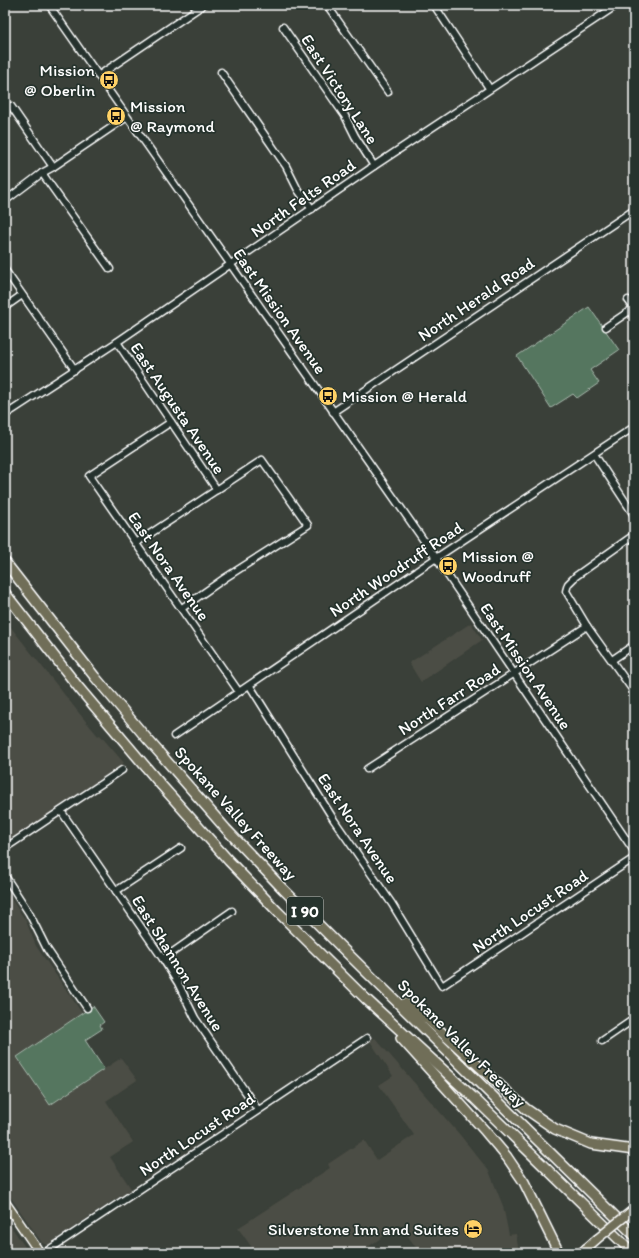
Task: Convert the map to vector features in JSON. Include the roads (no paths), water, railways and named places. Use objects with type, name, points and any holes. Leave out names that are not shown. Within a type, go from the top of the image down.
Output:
[{"type":"highway","name":"Spokane Valley Freeway","points":[[5,562],[94,676],[226,829],[283,889],[634,1235]]},
{"type":"highway","name":"Spokane Valley Freeway","points":[[5,593],[79,688],[162,786],[229,861],[366,1000],[475,1098],[633,1253]]},
{"type":"highway","points":[[378,982],[427,1020],[526,1109],[555,1129],[591,1144],[634,1150]]},
{"type":"highway","points":[[366,1000],[507,1157],[524,1182],[559,1253]]},
{"type":"main road","points":[[5,1202],[40,1253]]},
{"type":"main road","points":[[583,1252],[634,1208]]},
{"type":"street","name":"East Mission Avenue","points":[[49,5],[436,558],[634,852]]},
{"type":"street","points":[[98,76],[203,5]]},
{"type":"street","points":[[328,5],[388,92]]},
{"type":"street","points":[[434,5],[490,88]]},
{"type":"street","name":"North Felts Road","points":[[5,415],[117,342],[490,88],[617,5]]},
{"type":"street","name":"East Victory Lane","points":[[283,27],[345,116],[355,136],[374,166]]},
{"type":"street","points":[[221,72],[286,166],[298,190],[312,209]]},
{"type":"street","points":[[11,106],[53,167]]},
{"type":"street","points":[[5,201],[42,173],[128,118]]},
{"type":"street","points":[[42,173],[110,270]]},
{"type":"street","name":"North Herald Road","points":[[333,412],[633,213]]},
{"type":"street","points":[[5,270],[75,370]]},
{"type":"street","points":[[5,307],[22,295]]},
{"type":"street","points":[[606,327],[634,308],[628,300]]},
{"type":"street","name":"East Augusta Avenue","points":[[117,342],[217,490]]},
{"type":"street","name":"East Nora Avenue","points":[[171,422],[89,476],[239,692]]},
{"type":"street","name":"North Woodruff Road","points":[[174,736],[634,426]]},
{"type":"street","points":[[594,454],[634,515]]},
{"type":"street","points":[[136,543],[262,460],[308,525],[225,578],[182,608]]},
{"type":"street","points":[[634,535],[576,576],[568,584],[566,591],[587,626],[634,692]]},
{"type":"street","name":"North Farr Road","points":[[367,769],[587,626]]},
{"type":"street","points":[[612,660],[634,645]]},
{"type":"street","name":"East Nora Avenue","points":[[250,686],[334,820],[392,904],[442,986]]},
{"type":"street","points":[[5,848],[122,770]]},
{"type":"street","name":"East Shannon Avenue","points":[[61,811],[163,959],[178,983],[195,1018],[258,1110]]},
{"type":"street","points":[[116,891],[181,848]]},
{"type":"street","name":"North Locust Road","points":[[442,986],[634,858]]},
{"type":"street","points":[[5,876],[30,913],[47,949],[87,1008]]},
{"type":"street","points":[[163,959],[232,911]]},
{"type":"street","points":[[602,1041],[634,1019]]},
{"type":"street","name":"North Locust Road","points":[[44,1253],[367,1038]]},
{"type":"place","name":"Mission @ Oberlin","points":[[109,80]]},
{"type":"place","name":"Mission @ Raymond","points":[[116,116]]},
{"type":"place","name":"Mission @ Herald","points":[[328,396]]},
{"type":"place","name":"Mission @ Woodruff","points":[[448,566]]},
{"type":"place","name":"Silverstone Inn and Suites","points":[[473,1229]]}]
